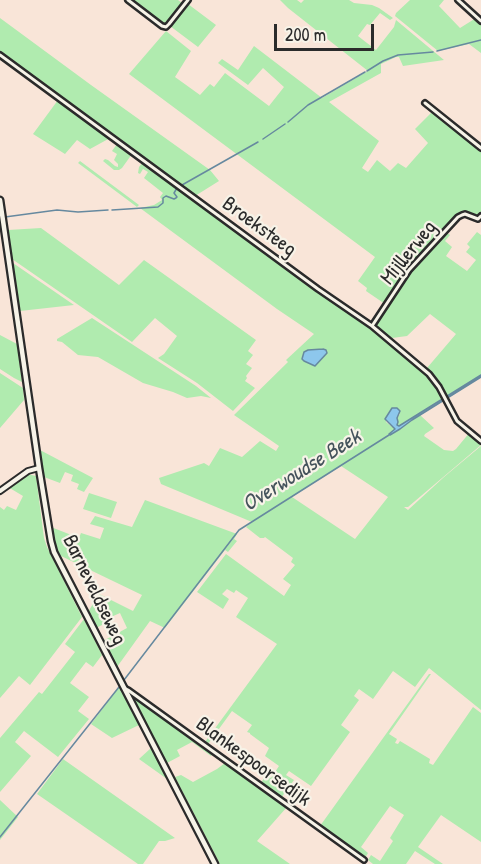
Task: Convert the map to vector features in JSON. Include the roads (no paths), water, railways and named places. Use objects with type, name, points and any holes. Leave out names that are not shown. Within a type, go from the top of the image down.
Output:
[{"type":"main road","name":"Barneveldseweg","points":[[0,200],[48,529],[54,552],[215,864]]},
{"type":"street","points":[[128,0],[166,27],[188,0]]},
{"type":"street","points":[[458,0],[481,21]]},
{"type":"street","name":"Broeksteeg","points":[[0,55],[318,289],[372,326],[429,374],[457,421],[481,441]]},
{"type":"street","points":[[425,103],[481,148]]},
{"type":"street","name":"Mijllerweg","points":[[372,326],[409,270],[458,217],[465,214],[480,219]]},
{"type":"street","points":[[0,491],[28,471],[39,468]]},
{"type":"street","name":"Blankespoorsedijk","points":[[124,688],[364,860]]},
{"type":"water","points":[[323,349],[327,353],[315,366],[302,359],[304,352],[308,350]]},
{"type":"water","points":[[481,375],[389,434],[395,429],[385,419],[392,408],[400,411],[397,418],[399,426]]},
{"type":"waterway","points":[[437,51],[481,40]]},
{"type":"waterway","points":[[367,71],[398,55],[433,52]]},
{"type":"waterway","points":[[288,122],[308,105],[365,72]]},
{"type":"waterway","points":[[263,139],[285,124]]},
{"type":"waterway","points":[[182,185],[258,142]]},
{"type":"waterway","points":[[112,210],[158,207],[166,196],[174,199],[177,197],[174,193],[177,188]]},
{"type":"waterway","points":[[5,217],[57,210],[78,212],[108,210]]},
{"type":"waterway","name":"Overwoudse Beek","points":[[124,680],[239,530],[389,435]]},
{"type":"waterway","name":"Overwoudse Beek","points":[[0,837],[119,687]]}]
